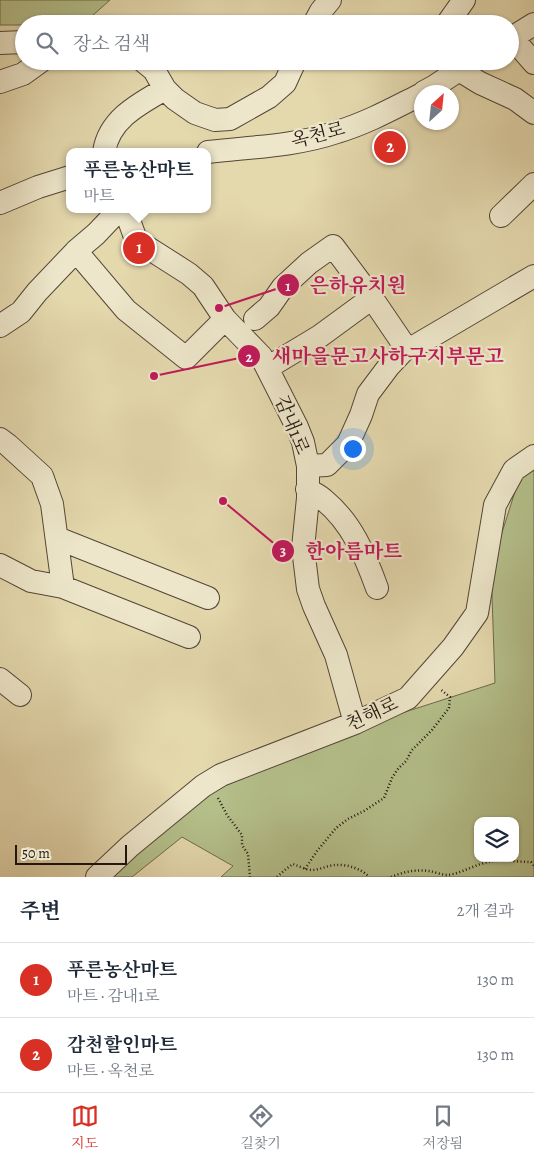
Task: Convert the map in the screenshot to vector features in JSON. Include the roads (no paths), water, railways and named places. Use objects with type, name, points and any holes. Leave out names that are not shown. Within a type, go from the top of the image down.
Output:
[{"type":"street","points":[[318,15],[330,0]]},
{"type":"street","points":[[453,15],[464,0]]},
{"type":"street","points":[[519,34],[534,24]]},
{"type":"street","points":[[0,44],[15,43]]},
{"type":"street","points":[[519,47],[534,63]]},
{"type":"street","points":[[0,82],[23,74],[29,70]]},
{"type":"street","points":[[154,70],[165,89],[174,99],[195,113],[215,120],[230,119],[269,97],[285,83],[291,70]]},
{"type":"street","name":"옥천로","points":[[437,85],[460,70]]},
{"type":"street","points":[[469,70],[480,83],[515,99],[534,113]]},
{"type":"street","points":[[104,148],[105,142],[116,123],[132,108],[165,89]]},
{"type":"street","name":"옥천로","points":[[211,152],[307,140],[330,134],[385,113],[414,97]]},
{"type":"street","points":[[0,203],[38,187],[66,178]]},
{"type":"street","points":[[501,216],[534,184]]},
{"type":"street","points":[[0,326],[21,312],[37,292],[76,251],[117,213]]},
{"type":"street","name":"감내1로","points":[[126,213],[135,237],[142,244],[189,274],[203,286],[225,319],[261,356],[303,442],[308,466],[308,498],[303,548],[308,589],[336,655],[355,723]]},
{"type":"street","points":[[255,319],[269,307],[283,287],[309,263],[334,246],[406,348]]},
{"type":"street","points":[[76,251],[126,310],[186,358],[225,319]]},
{"type":"street","points":[[308,466],[327,465],[348,444],[368,394],[389,366],[406,348],[415,346],[534,276]]},
{"type":"street","points":[[268,368],[320,336],[372,298]]},
{"type":"street","points":[[0,440],[42,476],[52,504],[64,587]]},
{"type":"street","name":"천해로","points":[[97,877],[130,846],[203,786],[221,776],[355,723],[408,698],[453,647],[477,613],[495,505],[514,470],[534,456]]},
{"type":"street","points":[[307,489],[323,499],[348,526],[363,550],[377,588]]},
{"type":"street","points":[[57,538],[208,598]]},
{"type":"street","points":[[0,565],[31,581],[64,587],[189,637]]},
{"type":"street","points":[[0,679],[20,695]]},
{"type":"place","name":"감천할인마트","points":[[390,147]]},
{"type":"place","name":"푸른농산마트","points":[[139,248]]},
{"type":"place","name":"은하유치원","points":[[219,308]]},
{"type":"place","name":"새마을문고사하구지부문고","points":[[154,376]]},
{"type":"place","name":"한아름마트","points":[[223,501]]}]
